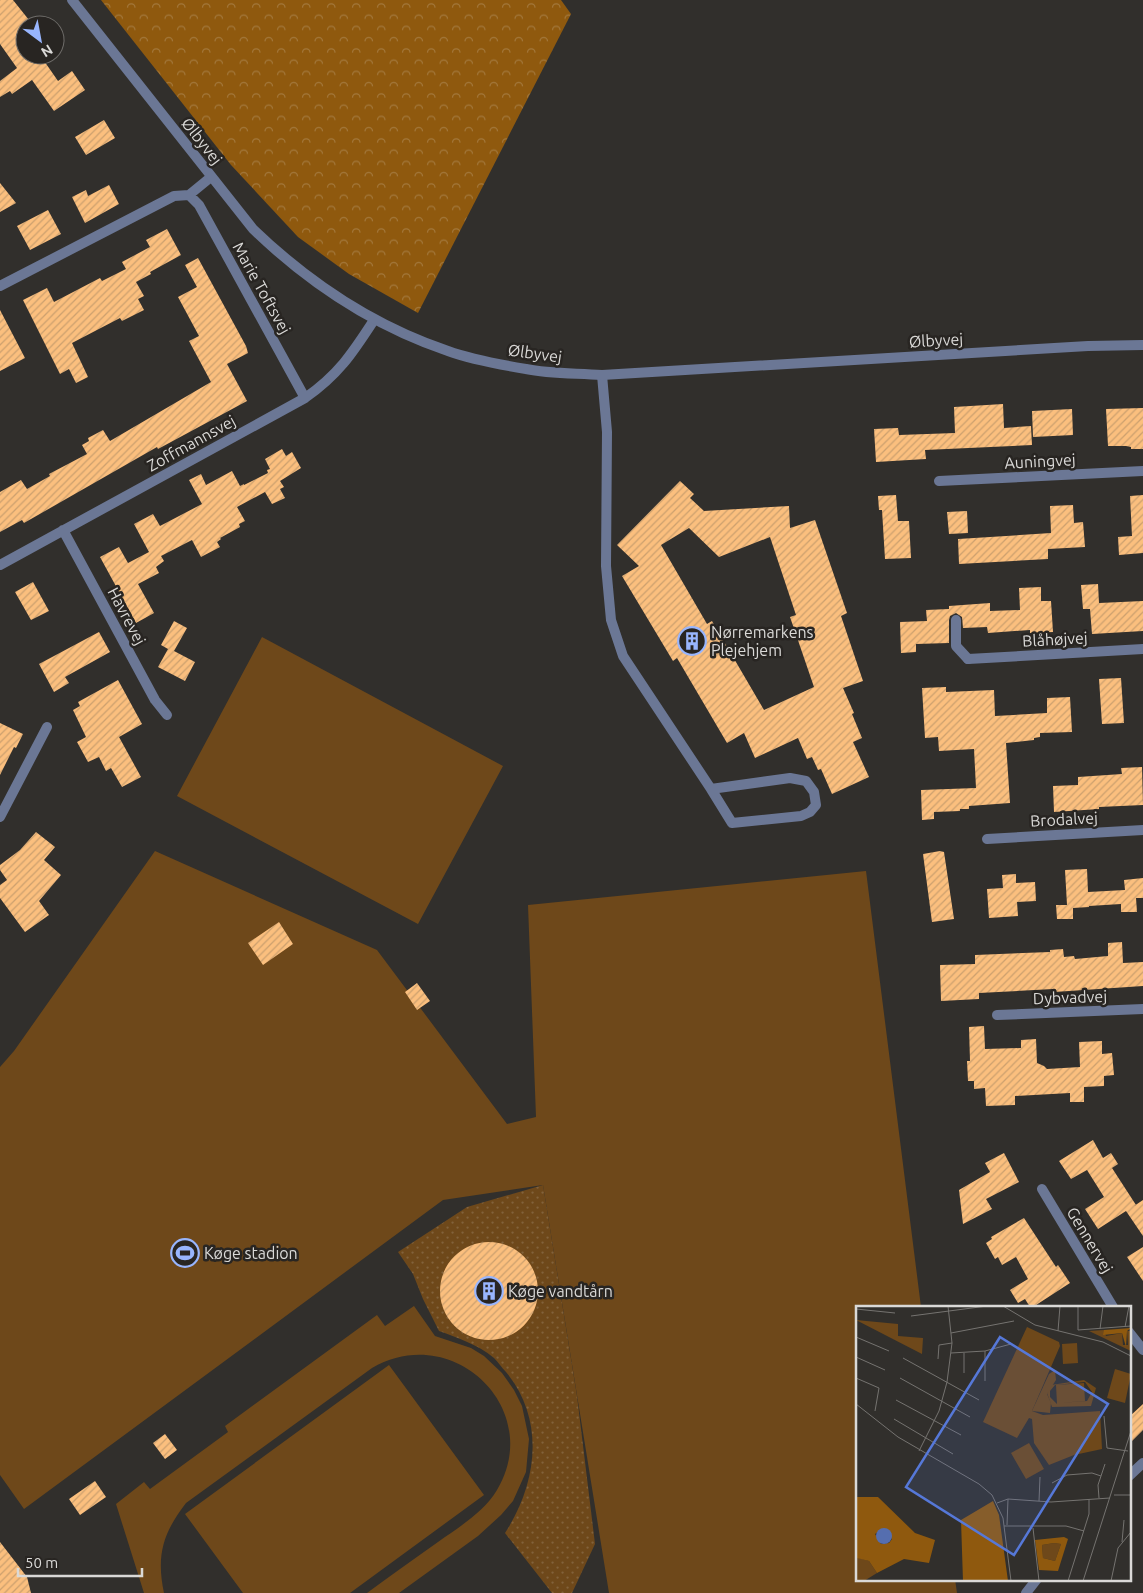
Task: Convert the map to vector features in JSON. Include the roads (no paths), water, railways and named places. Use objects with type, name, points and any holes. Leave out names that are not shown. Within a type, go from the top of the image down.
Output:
[{"type":"street","name":"Ølbyvej","points":[[72,0],[253,229],[281,256],[374,320],[448,352],[528,370],[602,375],[1078,347],[1143,345]]},
{"type":"street","points":[[0,286],[174,196],[189,195],[211,177]]},
{"type":"street","name":"Marie Toftsvej","points":[[189,195],[199,205],[305,398]]},
{"type":"street","name":"Zoffmannsvej","points":[[0,565],[305,398],[325,384],[342,367],[374,320]]},
{"type":"street","points":[[602,375],[607,432],[606,566],[611,620],[623,656],[732,823],[801,816],[810,812],[816,805],[814,792],[806,781],[790,778],[711,789]]},
{"type":"street","name":"Auningvej","points":[[939,481],[1143,471]]},
{"type":"street","name":"Havrevej","points":[[63,530],[155,700],[167,715]]},
{"type":"street","name":"Blåhøjvej","points":[[956,620],[956,646],[968,659],[1143,649]]},
{"type":"street","points":[[0,817],[47,726]]},
{"type":"street","name":"Brodalvej","points":[[987,839],[1143,830]]},
{"type":"street","name":"Dybvadvej","points":[[997,1015],[1143,1009]]},
{"type":"street","name":"Gennervej","points":[[1042,1189],[1112,1306]]},
{"type":"street","points":[[1130,1333],[1143,1350]]},
{"type":"street","points":[[1130,1475],[1143,1463]]},
{"type":"street","points":[[1026,1593],[1036,1580]]},
{"type":"place","name":"Nørremarkens Plejehjem","points":[[692,641]]},
{"type":"place","name":"Køge stadion","points":[[185,1253]]},
{"type":"place","name":"Køge vandtårn","points":[[489,1291]]}]
